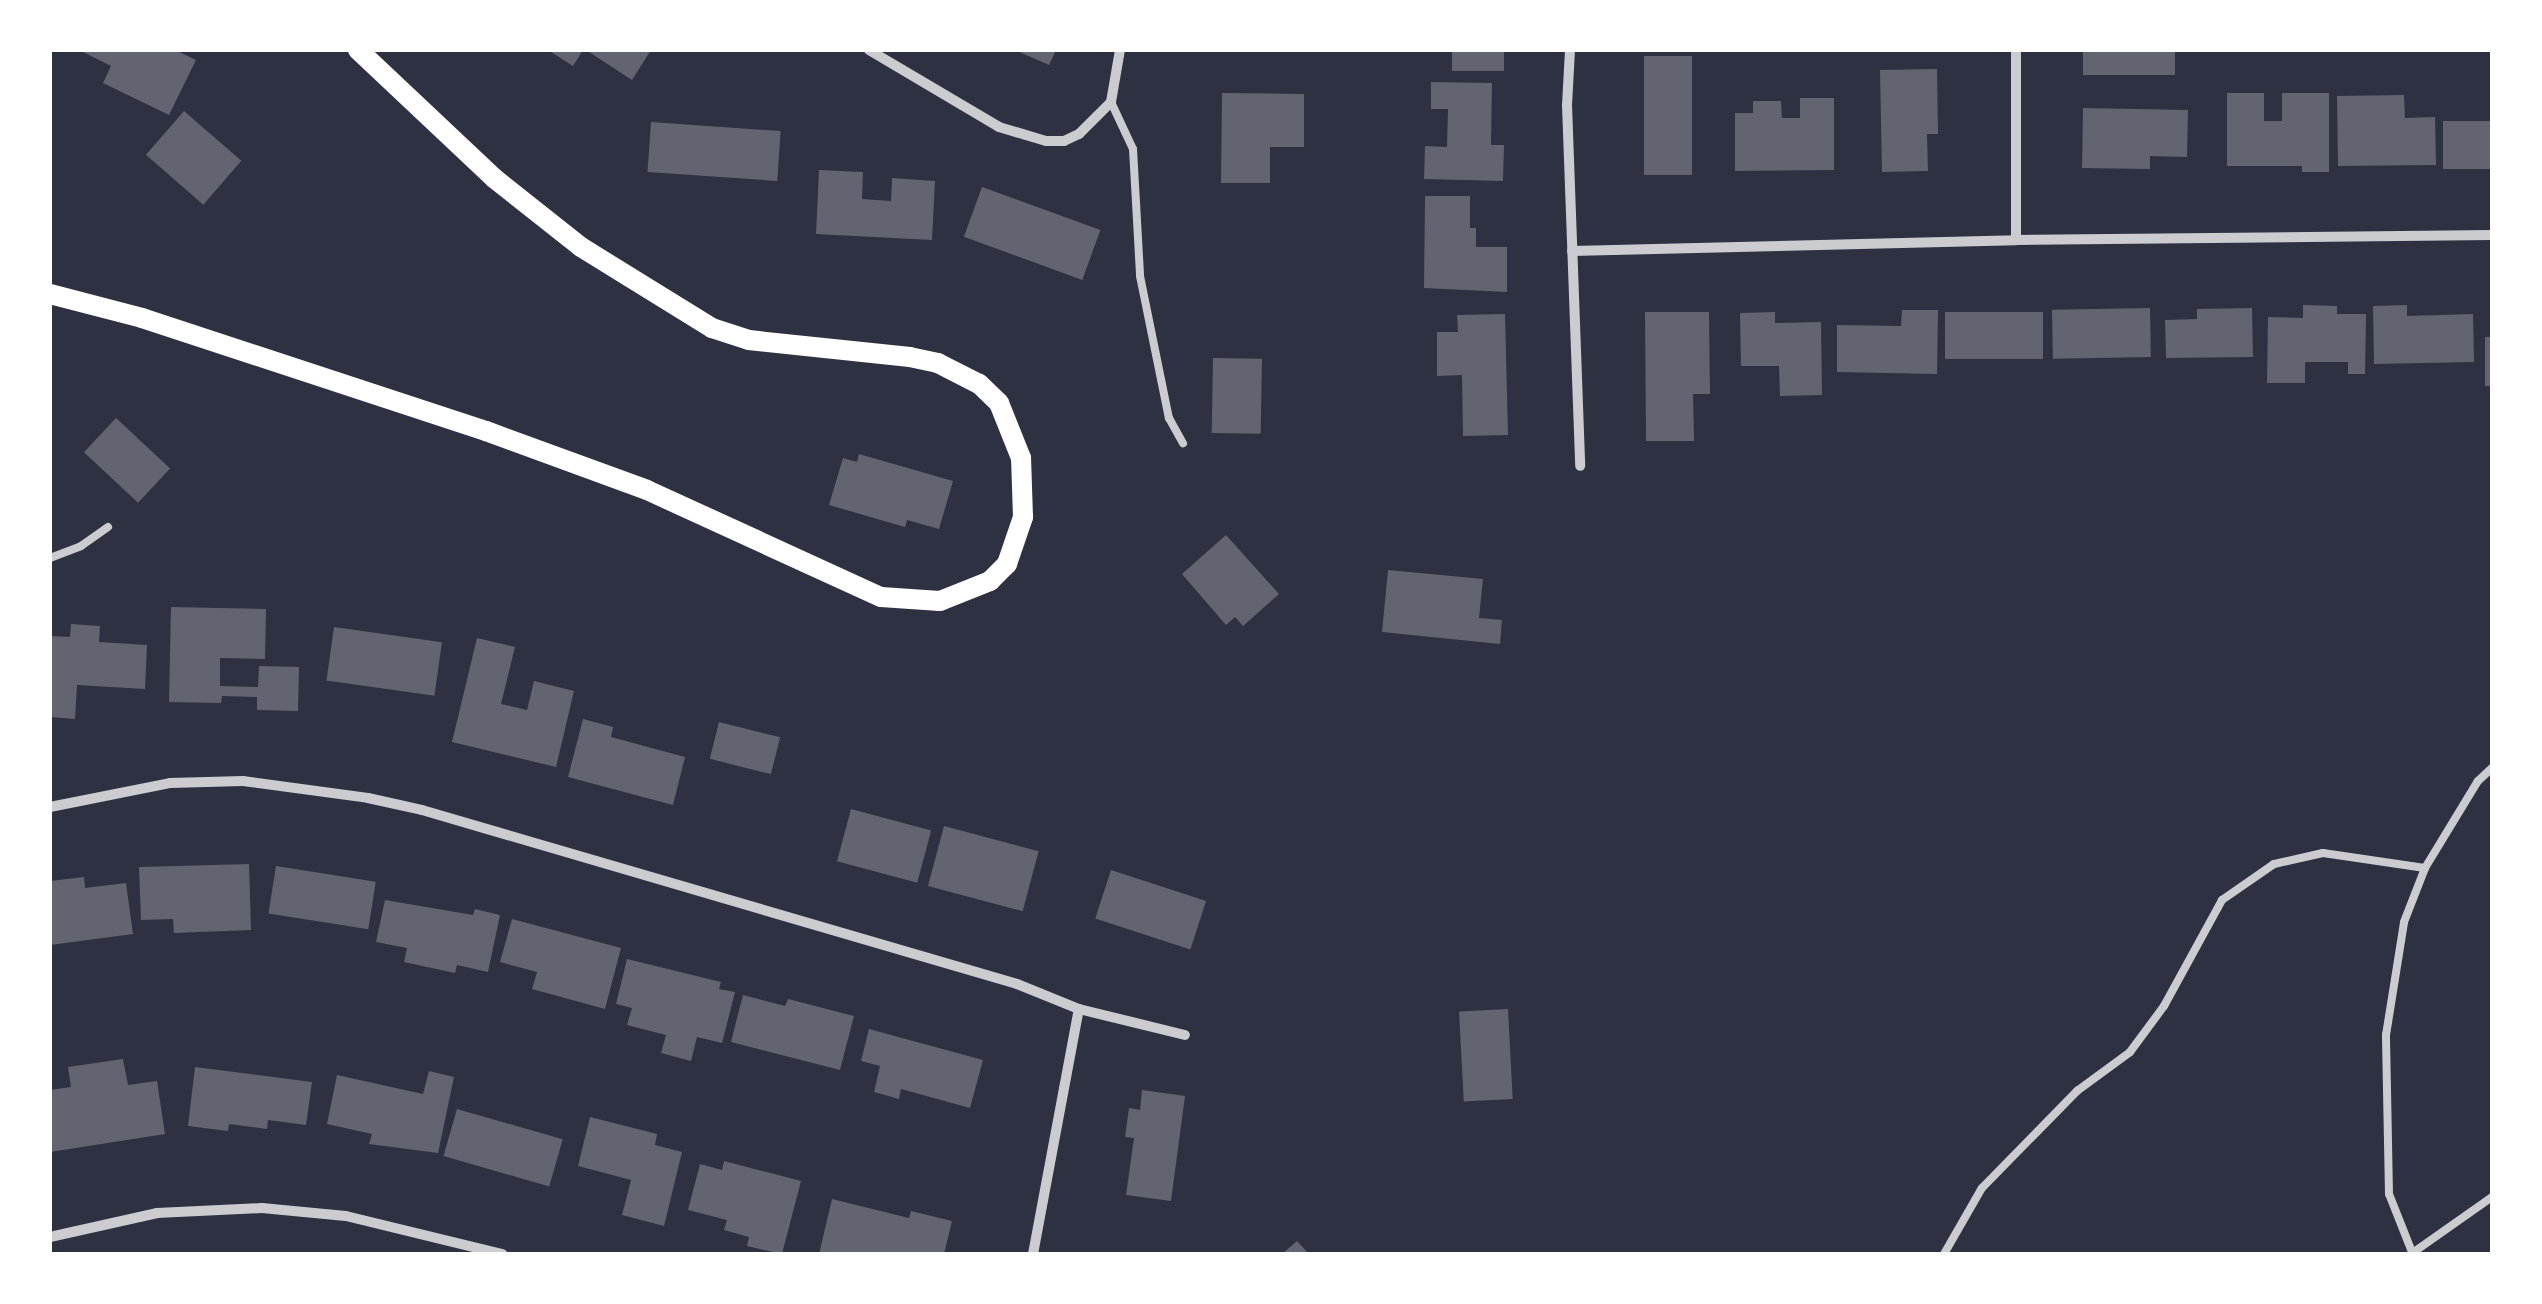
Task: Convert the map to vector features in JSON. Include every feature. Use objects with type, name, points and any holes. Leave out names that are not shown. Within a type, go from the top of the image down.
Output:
[{"type":"main road","points":[[50,294],[142,318],[522,444],[647,490],[882,597],[940,601],[990,582],[1007,564],[1018,544],[1023,517],[1021,458],[1000,403],[979,384],[938,364],[910,357],[749,340],[712,328],[654,296],[537,213],[494,178],[358,50]]},
{"type":"street","points":[[869,50],[1000,127],[1034,140],[1064,141],[1093,122],[1111,102],[1120,50]]},
{"type":"street","points":[[1570,50],[1580,466]]},
{"type":"street","points":[[2016,50],[2016,240]]},
{"type":"street","points":[[1572,252],[2016,240],[2492,235]]},
{"type":"street","points":[[50,808],[170,783],[243,781],[353,796],[440,815],[1017,984],[1079,1009],[1184,1035]]},
{"type":"street","points":[[1033,1254],[1079,1009]]},
{"type":"street","points":[[50,1237],[157,1212],[262,1208],[346,1216],[502,1254]]},
{"type":"lane","points":[[1111,102],[1133,149],[1140,276],[1170,418],[1182,443]]},
{"type":"lane","points":[[50,558],[81,546],[108,527]]},
{"type":"lane","points":[[2492,768],[2478,781],[2425,868],[2404,922],[2386,1035],[2389,1194],[2412,1253],[2492,1197]]},
{"type":"lane","points":[[1944,1254],[1982,1188],[2077,1091],[2130,1052],[2164,1006],[2222,900],[2274,864],[2323,852],[2425,868]]},
{"type":"building","points":[[79,50],[175,50],[196,60],[169,115],[103,83],[111,66]]},
{"type":"building","points":[[548,50],[583,50],[573,66]]},
{"type":"building","points":[[586,50],[651,50],[632,80]]},
{"type":"building","points":[[1015,50],[1056,50],[1049,65]]},
{"type":"building","points":[[1452,50],[1504,50],[1504,71],[1452,71]]},
{"type":"building","points":[[2083,50],[2175,50],[2175,75],[2083,75]]},
{"type":"building","points":[[1644,56],[1692,56],[1692,175],[1644,175]]},
{"type":"building","points":[[1937,69],[1938,134],[1927,134],[1928,171],[1882,172],[1880,70]]},
{"type":"building","points":[[1431,82],[1492,83],[1491,145],[1504,145],[1503,181],[1424,179],[1425,146],[1447,147],[1448,109],[1431,109]]},
{"type":"building","points":[[1222,93],[1304,94],[1304,147],[1270,147],[1270,183],[1221,183]]},
{"type":"building","points":[[2227,93],[2264,93],[2264,121],[2282,121],[2282,93],[2329,93],[2329,172],[2302,172],[2302,166],[2227,166]]},
{"type":"building","points":[[2404,95],[2405,118],[2435,117],[2436,165],[2338,166],[2337,96]]},
{"type":"building","points":[[1800,98],[1834,98],[1834,170],[1735,171],[1735,113],[1753,113],[1753,101],[1781,101],[1782,118],[1800,118]]},
{"type":"building","points":[[2083,108],[2188,110],[2187,157],[2150,156],[2150,169],[2082,168]]},
{"type":"building","points":[[184,111],[241,161],[203,205],[146,155]]},
{"type":"building","points":[[2443,121],[2492,121],[2492,169],[2443,169]]},
{"type":"building","points":[[651,122],[781,131],[777,181],[648,172]]},
{"type":"building","points":[[819,170],[863,172],[862,199],[891,201],[892,178],[935,181],[932,240],[816,234]]},
{"type":"building","points":[[982,187],[1100,230],[1082,280],[964,237]]},
{"type":"building","points":[[1425,196],[1470,196],[1470,228],[1476,228],[1476,247],[1507,247],[1507,292],[1424,288]]},
{"type":"building","points":[[2303,305],[2337,306],[2337,314],[2366,314],[2365,374],[2348,374],[2348,362],[2305,362],[2305,383],[2267,383],[2268,317],[2303,318]]},
{"type":"building","points":[[2407,305],[2407,316],[2473,314],[2474,362],[2374,364],[2373,306]]},
{"type":"building","points":[[2150,308],[2151,357],[2053,359],[2052,310]]},
{"type":"building","points":[[2252,308],[2253,357],[2166,358],[2165,320],[2197,319],[2197,309]]},
{"type":"building","points":[[1902,310],[1938,310],[1937,374],[1837,372],[1837,325],[1901,326]]},
{"type":"building","points":[[1645,312],[1709,312],[1710,394],[1693,394],[1694,441],[1646,441]]},
{"type":"building","points":[[1775,312],[1775,323],[1821,322],[1822,395],[1780,396],[1779,366],[1741,366],[1740,313]]},
{"type":"building","points":[[1945,312],[2043,312],[2043,359],[1945,359]]},
{"type":"building","points":[[1505,314],[1508,435],[1463,436],[1462,375],[1437,376],[1437,332],[1458,332],[1457,315]]},
{"type":"building","points":[[2485,337],[2492,337],[2492,386],[2485,386]]},
{"type":"building","points":[[1213,358],[1262,359],[1261,434],[1212,433]]},
{"type":"building","points":[[116,418],[170,468],[138,503],[84,452]]},
{"type":"building","points":[[859,454],[953,481],[939,529],[907,520],[905,527],[829,505],[843,458],[857,462]]},
{"type":"building","points":[[1226,535],[1279,594],[1243,626],[1235,617],[1226,625],[1182,574]]},
{"type":"building","points":[[1388,570],[1483,579],[1479,618],[1502,620],[1500,644],[1382,632]]},
{"type":"building","points":[[171,607],[266,609],[265,659],[220,658],[220,686],[258,687],[259,666],[299,667],[298,711],[257,710],[257,697],[222,696],[221,703],[169,702]]},
{"type":"building","points":[[71,624],[100,626],[99,642],[147,645],[145,689],[77,685],[75,719],[50,717],[50,636],[70,637]]},
{"type":"building","points":[[334,627],[442,642],[434,696],[326,680]]},
{"type":"building","points":[[477,638],[515,647],[501,704],[527,710],[534,681],[574,691],[556,767],[452,742]]},
{"type":"building","points":[[583,719],[613,727],[611,737],[685,757],[673,805],[568,777]]},
{"type":"building","points":[[719,722],[780,737],[771,774],[710,759]]},
{"type":"building","points":[[851,809],[931,830],[917,883],[837,861]]},
{"type":"building","points":[[944,826],[1039,851],[1023,911],[928,886]]},
{"type":"building","points":[[249,864],[251,930],[174,933],[173,919],[141,920],[139,867]]},
{"type":"building","points":[[276,866],[376,882],[368,929],[268,913]]},
{"type":"building","points":[[1111,870],[1206,901],[1190,949],[1095,919]]},
{"type":"building","points":[[84,877],[85,888],[126,883],[133,934],[50,945],[50,881]]},
{"type":"building","points":[[385,900],[473,915],[475,909],[500,915],[488,972],[457,965],[455,973],[404,962],[407,948],[376,942]]},
{"type":"building","points":[[512,919],[621,948],[605,1009],[532,989],[537,972],[500,962]]},
{"type":"building","points":[[627,959],[721,982],[719,989],[735,992],[722,1043],[697,1037],[691,1061],[661,1053],[666,1035],[627,1025],[632,1008],[616,1004]]},
{"type":"building","points":[[743,995],[785,1006],[788,999],[854,1016],[840,1070],[731,1042]]},
{"type":"building","points":[[1508,1009],[1513,1099],[1464,1101],[1459,1012]]},
{"type":"building","points":[[869,1029],[983,1060],[970,1108],[901,1089],[899,1099],[874,1092],[880,1066],[861,1061]]},
{"type":"building","points":[[123,1059],[128,1085],[157,1081],[165,1134],[50,1152],[50,1090],[71,1087],[68,1067]]},
{"type":"building","points":[[195,1067],[312,1082],[306,1125],[268,1120],[267,1129],[229,1124],[228,1131],[188,1126]]},
{"type":"building","points":[[429,1071],[454,1077],[438,1153],[369,1144],[372,1134],[327,1124],[337,1075],[423,1094]]},
{"type":"building","points":[[1142,1090],[1185,1096],[1171,1201],[1126,1195],[1134,1138],[1125,1137],[1129,1108],[1140,1110]]},
{"type":"building","points":[[457,1109],[563,1139],[549,1186],[443,1156]]},
{"type":"building","points":[[590,1117],[657,1134],[655,1145],[682,1152],[664,1226],[622,1215],[631,1180],[578,1166]]},
{"type":"building","points":[[724,1161],[801,1181],[782,1254],[747,1246],[749,1237],[724,1230],[727,1220],[688,1210],[700,1164],[722,1170]]},
{"type":"building","points":[[832,1199],[909,1218],[911,1211],[952,1221],[944,1254],[819,1254]]},
{"type":"building","points":[[1297,1241],[1309,1254],[1282,1254]]}]
